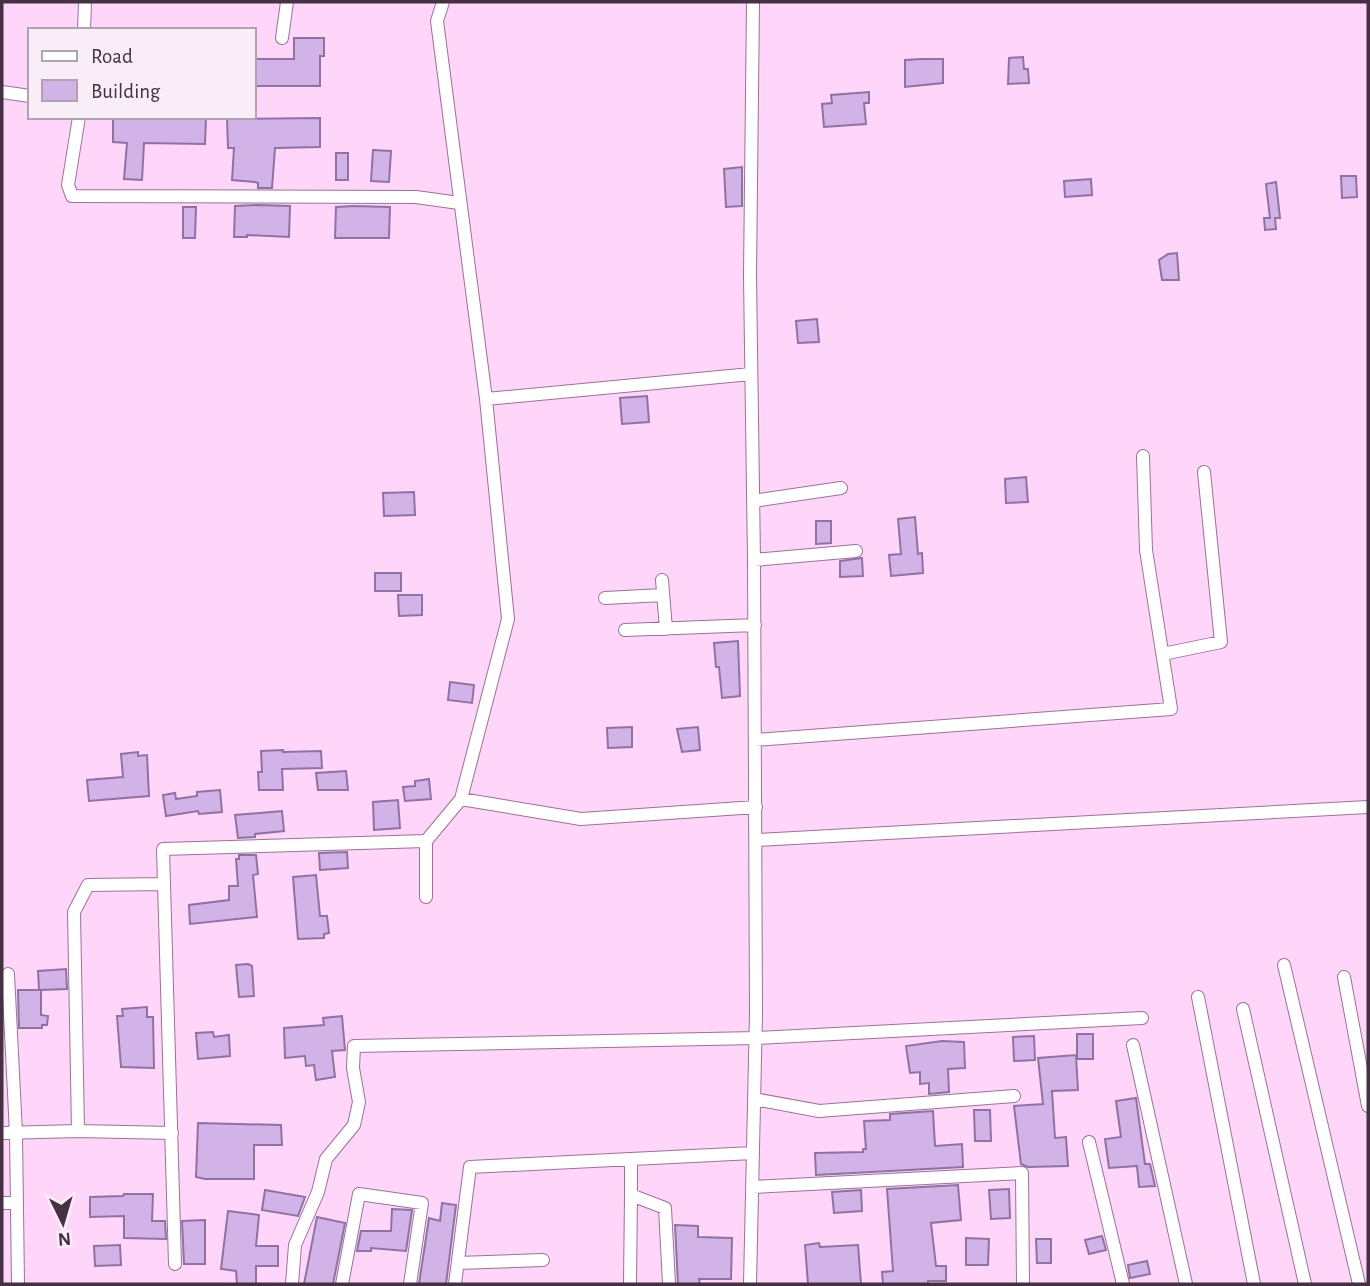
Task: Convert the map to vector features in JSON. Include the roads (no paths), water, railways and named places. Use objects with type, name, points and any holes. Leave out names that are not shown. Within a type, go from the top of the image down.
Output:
[{"type":"street","points":[[84,28],[85,2]]},
{"type":"street","points":[[282,38],[287,2]]},
{"type":"street","points":[[426,897],[426,841],[461,799],[508,619],[486,399],[438,21],[443,2]]},
{"type":"street","points":[[750,1284],[756,1038],[755,625],[750,276],[753,2]]},
{"type":"street","points":[[2,92],[28,96]]},
{"type":"street","points":[[79,119],[68,185],[72,196],[416,197],[459,203]]},
{"type":"street","points":[[486,399],[751,374]]},
{"type":"street","points":[[755,740],[1171,709],[1146,550],[1143,456]]},
{"type":"street","points":[[1163,654],[1222,642],[1204,472]]},
{"type":"street","points":[[753,501],[841,488]]},
{"type":"street","points":[[754,560],[856,551]]},
{"type":"street","points":[[662,580],[666,629]]},
{"type":"street","points":[[605,598],[663,595]]},
{"type":"street","points":[[625,630],[755,625]]},
{"type":"street","points":[[461,799],[581,819],[756,807]]},
{"type":"street","points":[[756,840],[1368,807]]},
{"type":"street","points":[[176,1264],[163,849],[426,841]]},
{"type":"street","points":[[78,1131],[74,912],[89,886],[164,884]]},
{"type":"street","points":[[1284,965],[1359,1284]]},
{"type":"street","points":[[8,974],[16,1133],[18,1284]]},
{"type":"street","points":[[1344,977],[1368,1106]]},
{"type":"street","points":[[1198,997],[1254,1284]]},
{"type":"street","points":[[1243,1009],[1305,1284]]},
{"type":"street","points":[[292,1284],[295,1245],[318,1192],[326,1159],[354,1125],[359,1102],[353,1068],[354,1046],[756,1038],[1142,1018]]},
{"type":"street","points":[[1133,1045],[1186,1284]]},
{"type":"street","points":[[754,1100],[819,1111],[1014,1096]]},
{"type":"street","points":[[2,1133],[172,1133]]},
{"type":"street","points":[[1089,1142],[1123,1284]]},
{"type":"street","points":[[455,1284],[470,1167],[753,1153]]},
{"type":"street","points":[[630,1284],[631,1159]]},
{"type":"street","points":[[752,1187],[1022,1173],[1023,1284]]},
{"type":"street","points":[[342,1284],[359,1194],[422,1203],[410,1284]]},
{"type":"street","points":[[631,1195],[665,1208],[669,1284]]},
{"type":"street","points":[[2,1203],[17,1203]]},
{"type":"street","points":[[458,1263],[543,1260]]}]
